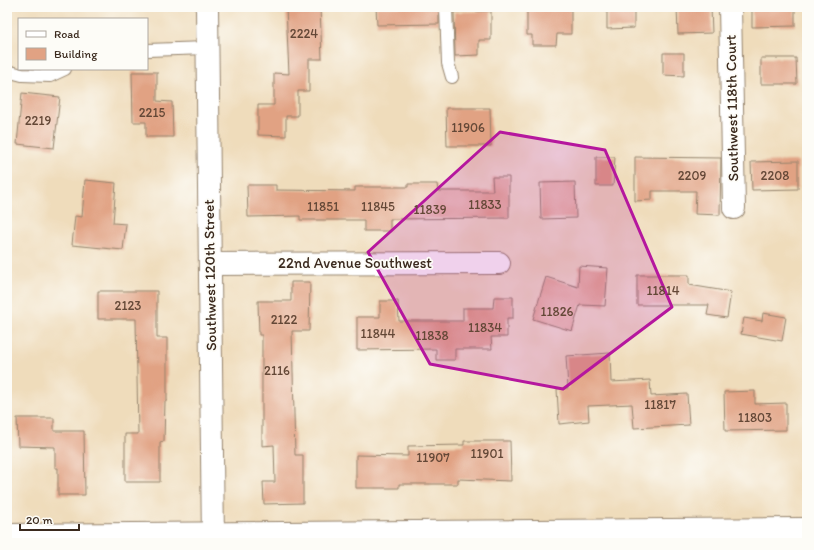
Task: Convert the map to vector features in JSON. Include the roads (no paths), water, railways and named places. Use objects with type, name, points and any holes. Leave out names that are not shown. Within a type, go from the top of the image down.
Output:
[{"type":"street","name":"Southwest 120th Street","points":[[207,7],[212,538]]},
{"type":"street","name":"Southwest 118th Court","points":[[730,7],[734,208]]},
{"type":"street","name":"22nd Avenue Southwest","points":[[210,264],[500,263]]},
{"type":"street","points":[[7,535],[212,538],[516,537],[807,529]]},
{"type":"lane","points":[[446,7],[448,63],[452,77]]},
{"type":"lane","points":[[148,50],[207,48]]},
{"type":"lane","points":[[7,71],[22,76],[50,76],[63,70]]}]
